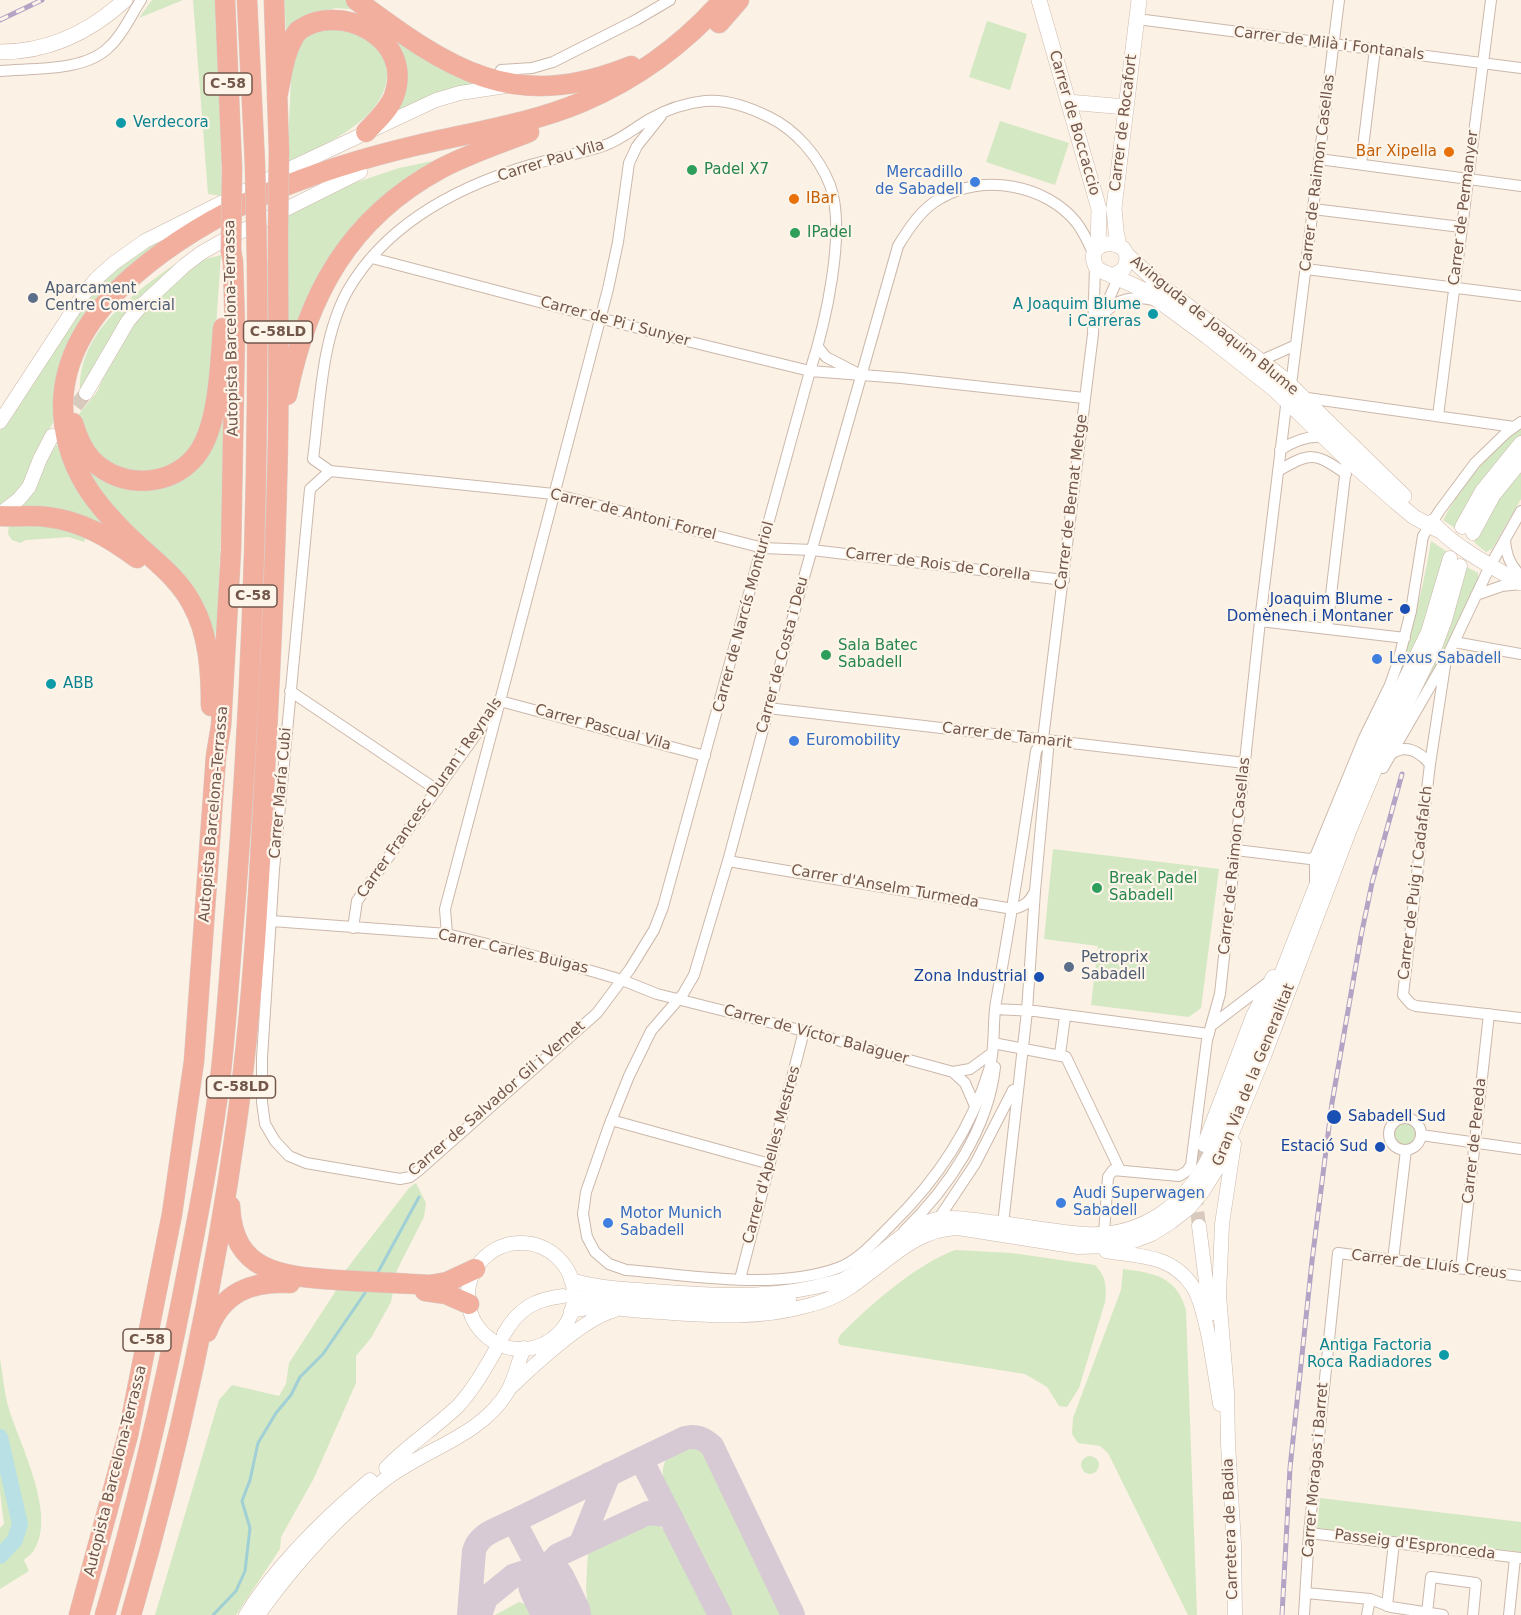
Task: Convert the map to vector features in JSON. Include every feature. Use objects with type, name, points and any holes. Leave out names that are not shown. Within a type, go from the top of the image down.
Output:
[{"type":"highway","name":"Autopista Barcelona-Terrassa","points":[[79,1615],[132,1415],[172,1214],[194,1060],[216,756],[221,726],[231,550],[235,382],[230,260],[232,168],[225,0]]},
{"type":"highway","name":"Autopista Barcelona-Terrassa","points":[[105,1615],[134,1517],[161,1402],[198,1219],[221,1069],[244,794],[258,406],[255,165],[247,0]]},
{"type":"highway","name":"C-58LD","points":[[130,1615],[191,1380],[213,1270],[237,1119],[256,926],[273,615],[278,436],[279,151],[274,0]]},
{"type":"highway","points":[[356,0],[412,41],[447,62],[480,76],[517,85],[546,86],[591,80],[672,49]]},
{"type":"highway","points":[[216,756],[210,724],[211,690],[207,653],[199,618],[186,594],[162,567],[108,517],[86,487],[75,467],[68,446],[63,403],[69,364],[80,337],[118,289],[190,232],[250,202],[310,177],[361,160],[551,113],[610,89],[633,77],[672,49],[723,0]]},
{"type":"highway","points":[[278,436],[293,363],[305,324],[323,285],[349,245],[383,208],[422,180],[460,159],[595,109],[647,81],[697,44],[739,0]]},
{"type":"highway","points":[[278,97],[287,52],[298,32],[317,17],[332,12],[363,18],[381,32],[392,46],[398,74],[394,95],[384,112],[366,132]]},
{"type":"highway","points":[[230,260],[220,376],[211,425],[201,449],[187,465],[160,479],[129,480],[108,472],[87,454],[78,438],[72,416],[72,392],[79,363],[91,335],[101,320],[130,291],[171,260],[212,234],[294,194],[360,172],[529,132]]},
{"type":"highway","points":[[0,515],[60,519],[90,529],[115,543],[154,573],[176,597],[198,631],[207,653]]},
{"type":"highway","points":[[221,1069],[264,790]]},
{"type":"highway","points":[[237,1119],[230,1206],[234,1233],[241,1247],[260,1265],[276,1273],[345,1283]]},
{"type":"highway","points":[[191,1380],[216,1314],[222,1305],[238,1292],[260,1283],[403,1286],[440,1284],[475,1269]]},
{"type":"highway","points":[[403,1286],[446,1294],[469,1304]]},
{"type":"main road","points":[[0,52],[31,50],[74,37],[109,15],[125,0]]},
{"type":"main road","name":"Carrer de Boccaccio","points":[[1039,0],[1099,209],[1096,256]]},
{"type":"main road","name":"Carrer de Rocafort","points":[[1123,250],[1114,219],[1139,0]]},
{"type":"main road","points":[[1068,102],[1126,107]]},
{"type":"main road","points":[[1108,243],[1123,250],[1126,263],[1117,275],[1101,273],[1096,256],[1108,243]]},
{"type":"main road","name":"Avinguda de Joaquim Blume","points":[[1123,250],[1161,285],[1260,361],[1433,526]]},
{"type":"main road","name":"Avinguda de Joaquim Blume","points":[[1117,275],[1144,290],[1241,363],[1293,394],[1346,466],[1403,508],[1490,566],[1521,583]]},
{"type":"street","points":[[0,71],[79,64],[94,58],[112,45],[141,0]]},
{"type":"street","points":[[501,70],[532,68],[553,62],[670,0]]},
{"type":"street","name":"Carrer de Raimon Casellas","points":[[1120,1170],[1179,1176],[1189,1168],[1203,1063],[1220,994],[1260,621],[1281,450],[1293,394],[1296,345],[1339,0]]},
{"type":"street","name":"Carrer de Permanyer","points":[[1438,416],[1491,0]]},
{"type":"street","name":"Carrer de Milà i Fontanals","points":[[1137,19],[1521,68]]},
{"type":"street","points":[[1361,164],[1375,49]]},
{"type":"street","points":[[0,422],[83,295],[97,278],[128,251],[436,99],[460,93],[517,85]]},
{"type":"street","name":"Carrer Pau Vila","points":[[372,258],[411,221],[444,198],[527,166],[604,146],[665,112],[682,105],[707,100],[732,104],[760,113],[780,122],[799,137],[830,186],[835,212],[835,244]]},
{"type":"street","name":"Carrer Francesc Duran i Reynals","points":[[353,928],[357,901],[500,701],[600,318],[618,242],[629,163],[637,146],[665,112]]},
{"type":"street","points":[[1319,159],[1521,186]]},
{"type":"street","points":[[86,393],[128,321],[184,266],[224,240],[360,172]]},
{"type":"street","name":"Carrer de Costa i Deu","points":[[626,1270],[609,1264],[595,1252],[587,1237],[583,1214],[586,1192],[611,1120],[651,1031],[678,999],[694,975],[728,861],[768,708],[898,246],[908,229],[940,198],[968,187],[1003,186],[1027,189],[1052,201],[1075,221],[1096,256]]},
{"type":"street","points":[[1313,209],[1461,227]]},
{"type":"street","name":"Carrer de Narcís Monturiol","points":[[622,980],[654,930],[663,907],[818,347],[830,289],[835,244]]},
{"type":"street","name":"Carrer de Bernat Metge","points":[[626,1270],[740,1279],[794,1278],[839,1268],[862,1254],[924,1189],[950,1152],[975,1106],[988,1071],[995,1009],[1013,909],[1036,751],[1043,739],[1093,334],[1096,256]]},
{"type":"street","name":"Carrer de Pi i Sunyer","points":[[372,258],[810,370],[1084,398]]},
{"type":"street","name":"Carrer de Antoni Forrel","points":[[372,258],[349,288],[335,322],[321,380],[313,459],[330,471],[554,494],[763,548],[812,550]]},
{"type":"street","points":[[1306,269],[1521,296]]},
{"type":"street","points":[[1093,334],[1117,275]]},
{"type":"street","points":[[1098,322],[1113,304],[1129,297],[1142,297],[1162,303]]},
{"type":"street","points":[[1260,361],[1296,345]]},
{"type":"street","points":[[818,347],[826,357],[861,375]]},
{"type":"street","points":[[1293,394],[1438,416],[1518,424]]},
{"type":"street","points":[[1315,885],[1315,857],[1364,738],[1390,685],[1405,638],[1418,577],[1423,536],[1433,526],[1475,463],[1518,424]]},
{"type":"street","points":[[0,515],[29,487],[39,459],[52,436]]},
{"type":"street","points":[[1281,450],[1294,441],[1324,437]]},
{"type":"street","name":"Avinguda de Joaquim Blume","points":[[1324,437],[1338,442],[1379,473]]},
{"type":"street","points":[[1521,443],[1482,490],[1468,530],[1521,461]]},
{"type":"street","points":[[1278,471],[1301,457],[1317,456],[1346,466],[1327,629]]},
{"type":"street","name":"Carrer María Cubi","points":[[265,1124],[262,1102],[262,1058],[274,869],[310,489],[330,471]]},
{"type":"street","name":"Carrer de Puig i Cadafalch","points":[[1336,866],[1390,755],[1446,659],[1490,566],[1521,511]]},
{"type":"street","points":[[1505,538],[1508,557],[1521,576]]},
{"type":"street","name":"Carrer de Rois de Corella","points":[[812,550],[1064,580]]},
{"type":"street","name":"Gran Via de la Generalitat","points":[[571,1280],[590,1286],[738,1296],[796,1291],[844,1279],[890,1244],[937,1219],[960,1219],[1088,1234],[1123,1230],[1159,1216],[1189,1190],[1202,1172],[1362,769],[1421,648],[1455,562],[1445,620],[1436,644],[1376,767],[1218,1167],[1189,1208],[1152,1234],[1113,1246],[1078,1247],[958,1228],[944,1228],[933,1231],[899,1250],[865,1277],[829,1299],[772,1314],[721,1316],[593,1307],[571,1311]]},
{"type":"street","points":[[1476,595],[1502,586],[1521,583]]},
{"type":"street","points":[[1260,621],[1405,638]]},
{"type":"street","points":[[1454,642],[1521,654]]},
{"type":"street","name":"Carrer de Puig i Cadafalch","points":[[1446,659],[1430,764],[1403,990],[1407,1000],[1416,1006],[1489,1014]]},
{"type":"street","points":[[290,691],[437,790]]},
{"type":"street","points":[[447,934],[445,909],[500,701]]},
{"type":"street","name":"Carrer Pascual Vila","points":[[500,701],[705,756]]},
{"type":"street","name":"Carrer de Tamarit","points":[[768,708],[1245,763]]},
{"type":"street","name":"Carrer de Bernat Metge","points":[[1003,1224],[1027,1011],[1048,750],[1043,739]]},
{"type":"street","name":"Carrer de Puig i Cadafalch","points":[[1390,755],[1396,750],[1408,749],[1420,754],[1430,764]]},
{"type":"street","points":[[1236,850],[1310,859],[1315,857]]},
{"type":"street","name":"Carrer d'Anselm Turmeda","points":[[728,861],[1013,909]]},
{"type":"street","points":[[1013,909],[1022,907],[1035,891]]},
{"type":"street","name":"Carrer Carles Buigas","points":[[272,921],[447,934],[622,980],[657,994],[678,999]]},
{"type":"street","points":[[1204,1145],[1252,1016],[1297,933]]},
{"type":"street","name":"Carrer de Salvador Gil i Vernet","points":[[265,1124],[274,1142],[289,1156],[306,1163],[400,1179],[410,1177],[597,1013],[622,980]]},
{"type":"street","points":[[995,1009],[1210,1029],[1271,980]]},
{"type":"street","name":"Carrer de Víctor Balaguer","points":[[678,999],[804,1030],[953,1072]]},
{"type":"street","points":[[1489,1014],[1521,1017]]},
{"type":"street","name":"Carrer de Pereda","points":[[1461,1268],[1489,1014]]},
{"type":"street","points":[[1060,1054],[1065,1017]]},
{"type":"street","name":"Carrer d'Apelles Mestres","points":[[740,1279],[804,1030]]},
{"type":"street","points":[[953,1072],[970,1069],[992,1048],[1022,1049],[1060,1054],[1065,1057],[1120,1170],[1113,1170],[1108,1177],[1104,1233]]},
{"type":"street","name":"Carrer de Bernat Metge","points":[[890,1244],[923,1211],[963,1156],[985,1113],[994,1072],[995,1061],[992,1048]]},
{"type":"street","points":[[953,1072],[964,1083],[975,1106]]},
{"type":"street","points":[[865,1277],[881,1258],[907,1239],[930,1227],[937,1219],[975,1164],[1018,1079]]},
{"type":"street","points":[[1228,1444],[1227,1392],[1219,1295],[1219,1257],[1227,1189],[1240,1116]]},
{"type":"street","points":[[1400,1118],[1410,1119],[1419,1127],[1421,1135],[1416,1145],[1406,1150],[1397,1148],[1390,1139],[1389,1129],[1394,1121],[1400,1118]]},
{"type":"street","points":[[611,1120],[770,1164]]},
{"type":"street","points":[[1421,1135],[1521,1149]]},
{"type":"street","points":[[1393,1260],[1406,1150]]},
{"type":"street","points":[[1199,1226],[1228,1444]]},
{"type":"street","points":[[524,1243],[540,1246],[554,1254],[564,1266],[571,1280],[574,1296],[571,1311],[564,1326],[554,1337],[540,1345],[524,1348],[500,1344],[491,1339],[479,1327],[469,1304],[469,1283],[475,1269],[485,1257],[499,1247],[524,1243]]},
{"type":"street","points":[[1078,1247],[1161,1261],[1183,1275],[1193,1287],[1200,1302],[1228,1444]]},
{"type":"street","name":"Carrer de Lluís Creus","points":[[1338,1253],[1521,1276]]},
{"type":"street","name":"Carrer Moragas i Barret","points":[[1305,1615],[1309,1533],[1338,1253]]},
{"type":"street","points":[[582,1298],[736,1306],[759,1305],[806,1297],[823,1291],[844,1279]]},
{"type":"street","points":[[246,1615],[258,1596],[298,1549],[353,1494],[458,1406],[475,1385],[511,1321],[525,1307],[545,1298],[563,1296]]},
{"type":"street","points":[[258,1615],[298,1564],[367,1494],[406,1464],[477,1426],[530,1369],[593,1319],[620,1309]]},
{"type":"street","points":[[500,1344],[510,1368],[509,1389]]},
{"type":"street","points":[[509,1389],[524,1348]]},
{"type":"street","points":[[386,1468],[438,1443],[459,1436]]},
{"type":"street","name":"Carretera de Badia","points":[[1228,1444],[1234,1544],[1234,1615]]},
{"type":"street","name":"Passeig d'Espronceda","points":[[1309,1533],[1518,1558]]},
{"type":"street","points":[[1387,1606],[1394,1542]]},
{"type":"street","points":[[1509,1615],[1518,1558]]},
{"type":"street","points":[[1423,1613],[1431,1577],[1476,1583],[1473,1615]]},
{"type":"street","points":[[1306,1593],[1370,1599],[1387,1606],[1443,1615]]},
{"type":"street","points":[[1367,1615],[1370,1599]]},
{"type":"green space","points":[[152,0],[183,0],[139,18]]},
{"type":"green space","points":[[193,0],[217,0],[222,196],[208,194]]},
{"type":"green space","points":[[284,0],[345,0],[361,10],[336,8],[308,15],[287,37]]},
{"type":"green space","points":[[336,19],[358,28],[377,42],[387,72],[384,89],[377,104],[351,129],[287,165],[292,60],[299,39]]},
{"type":"green space","points":[[987,21],[1027,34],[1010,90],[969,77]]},
{"type":"green space","points":[[395,36],[480,83],[452,88],[396,111],[402,60]]},
{"type":"green space","points":[[1000,121],[1069,143],[1055,185],[986,162]]},
{"type":"green space","points":[[442,159],[376,203],[288,360],[288,215],[354,183],[399,168]]},
{"type":"green space","points":[[211,215],[112,284],[81,319],[72,336],[55,420],[41,442],[26,482],[13,498],[0,508],[0,431],[91,293],[137,250]]},
{"type":"green space","points":[[221,255],[212,385],[201,437],[174,466],[136,474],[99,457],[80,426],[79,414],[97,392],[115,352],[139,316],[199,261]]},
{"type":"green space","points":[[186,256],[96,366],[80,389],[82,367],[101,328],[133,296]]},
{"type":"green space","points":[[227,395],[215,636],[205,613],[95,491],[81,454],[92,466],[178,477]]},
{"type":"green space","points":[[1521,427],[1521,438],[1467,505],[1455,528],[1443,520],[1460,492],[1478,469]]},
{"type":"green space","points":[[57,444],[69,473],[117,536],[10,513]]},
{"type":"green space","points":[[1521,468],[1521,499],[1492,549],[1486,552],[1474,542],[1500,494]]},
{"type":"green space","points":[[35,521],[87,533],[84,542],[69,537],[26,540],[20,543],[12,540],[8,534],[9,525]]},
{"type":"green space","points":[[1431,541],[1447,552],[1425,626],[1384,711],[1412,627]]},
{"type":"green space","points":[[1465,566],[1478,573],[1478,580],[1453,636],[1393,740]]},
{"type":"green space","points":[[1053,849],[1219,869],[1201,1008],[1189,1017],[1091,1005],[1098,946],[1044,939]]},
{"type":"green space","points":[[1405,1123],[1413,1126],[1416,1134],[1413,1142],[1405,1145],[1397,1142],[1394,1134],[1397,1126]]},
{"type":"green space","points":[[416,1183],[426,1203],[424,1217],[397,1270],[391,1302],[371,1338],[356,1356],[356,1383],[314,1478],[281,1537],[280,1549],[236,1615],[155,1615],[219,1400],[232,1385],[279,1396],[286,1384],[289,1363],[337,1289],[345,1271],[409,1188]]},
{"type":"green space","points":[[955,1250],[1012,1253],[1095,1265],[1099,1269],[1105,1282],[1105,1302],[1079,1388],[1067,1407],[1059,1406],[1047,1387],[1025,1374],[839,1344],[838,1339],[841,1334],[895,1286],[940,1256]]},
{"type":"green space","points":[[1123,1269],[1144,1272],[1170,1283],[1177,1290],[1186,1310],[1197,1615],[1188,1615],[1108,1453],[1100,1446],[1078,1443],[1072,1434],[1073,1418],[1121,1290]]},
{"type":"green space","points":[[0,1359],[7,1403],[34,1480],[41,1518],[40,1535],[34,1550],[24,1560],[29,1571],[0,1589],[0,1528],[4,1524],[0,1492]]},
{"type":"green space","points":[[684,1448],[699,1450],[715,1469],[786,1615],[726,1615],[664,1485],[665,1462],[672,1454]]},
{"type":"green space","points":[[1086,1456],[1094,1456],[1099,1461],[1097,1472],[1086,1474],[1081,1469],[1081,1461]]},
{"type":"green space","points":[[1320,1498],[1521,1522],[1521,1552],[1317,1528]]},
{"type":"green space","points":[[653,1523],[661,1527],[678,1549],[710,1615],[589,1615],[586,1588],[588,1552],[625,1533]]},
{"type":"green space","points":[[519,1602],[530,1606],[537,1615],[495,1615]]},
{"type":"waterway","points":[[377,1274],[419,1197]]},
{"type":"waterway","points":[[213,1615],[236,1591],[245,1571],[250,1528],[242,1501],[250,1480],[258,1443],[276,1413],[291,1395],[300,1377],[323,1354],[367,1290]]},
{"type":"waterway","points":[[0,1437],[20,1524],[15,1540],[0,1556]]},
{"type":"taxiway","points":[[641,1459],[689,1437],[699,1438],[712,1446],[793,1615]]},
{"type":"taxiway","points":[[547,1584],[514,1521],[641,1459],[720,1615]]},
{"type":"taxiway","points":[[581,1543],[609,1474]]},
{"type":"taxiway","points":[[547,1584],[548,1568],[558,1555],[648,1513],[666,1515],[672,1519]]},
{"type":"taxiway","points":[[469,1615],[476,1545],[490,1532],[514,1521]]},
{"type":"taxiway","points":[[480,1615],[486,1598],[513,1576],[525,1572],[534,1574],[547,1584]]},
{"type":"runway","points":[[547,1584],[562,1615]]},
{"type":"tunnel","points":[[63,423],[86,393]]},
{"type":"tunnel","points":[[1199,1226],[1196,1186],[1204,1145]]},
{"type":"railway","points":[[0,20],[42,0]]},
{"type":"railway","points":[[1282,1615],[1290,1468],[1312,1261],[1332,1103],[1372,883],[1402,774]]},
{"type":"place","name":"Verdecora","points":[[121,123]]},
{"type":"place","name":"Bar Xipella","points":[[1449,152]]},
{"type":"place","name":"Padel X7","points":[[692,170]]},
{"type":"place","name":"Mercadillo de Sabadell","points":[[975,182]]},
{"type":"place","name":"IBar","points":[[794,199]]},
{"type":"place","name":"IPadel","points":[[795,233]]},
{"type":"place","name":"Aparcament Centre Comercial","points":[[33,298]]},
{"type":"place","name":"A Joaquim Blume i Carreras","points":[[1153,314]]},
{"type":"place","name":"Joaquim Blume - Domènech i Montaner","points":[[1405,609]]},
{"type":"place","name":"Sala Batec Sabadell","points":[[826,655]]},
{"type":"place","name":"Lexus Sabadell","points":[[1377,659]]},
{"type":"place","name":"ABB","points":[[51,684]]},
{"type":"place","name":"Euromobility","points":[[794,741]]},
{"type":"place","name":"Break Padel Sabadell","points":[[1097,888]]},
{"type":"place","name":"Petroprix Sabadell","points":[[1069,967]]},
{"type":"place","name":"Zona Industrial","points":[[1039,977]]},
{"type":"place","name":"Sabadell Sud","points":[[1334,1117]]},
{"type":"place","name":"Estació Sud","points":[[1380,1147]]},
{"type":"place","name":"Audi Superwagen Sabadell","points":[[1061,1203]]},
{"type":"place","name":"Motor Munich Sabadell","points":[[608,1223]]},
{"type":"place","name":"Antiga Factoria Roca Radiadores","points":[[1444,1355]]}]
